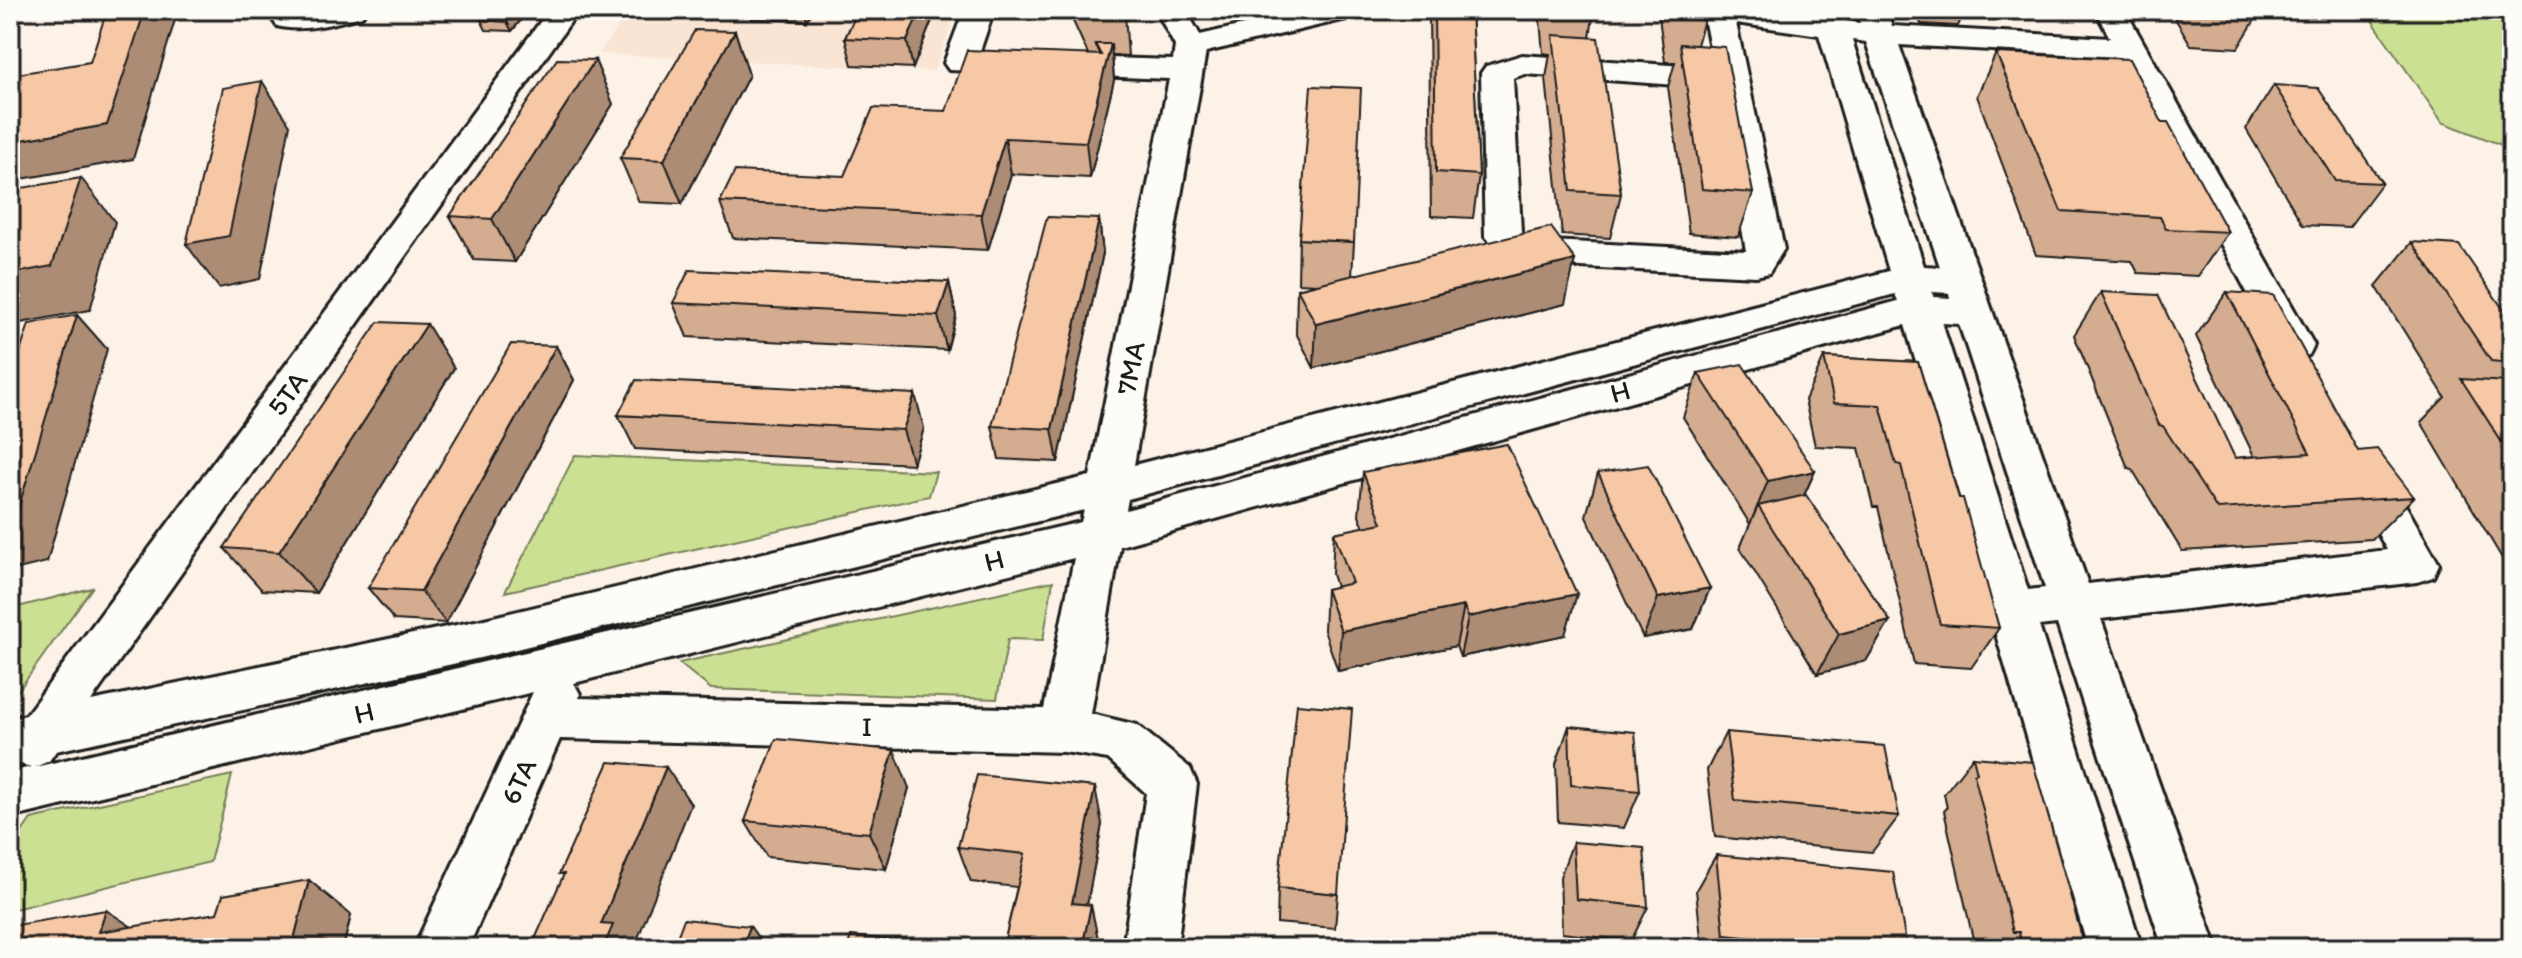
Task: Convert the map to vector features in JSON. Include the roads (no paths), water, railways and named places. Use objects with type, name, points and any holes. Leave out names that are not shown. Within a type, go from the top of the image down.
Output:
[{"type":"street","points":[[290,10],[288,20],[351,10]]},
{"type":"street","name":"5TA","points":[[10,776],[24,738],[564,10]]},
{"type":"street","points":[[979,10],[960,63],[1189,58],[1348,10]]},
{"type":"street","points":[[1171,10],[1189,58]]},
{"type":"street","points":[[1708,10],[2131,48]]},
{"type":"street","points":[[2110,10],[2310,371]]},
{"type":"street","points":[[1729,79],[1522,64],[1497,73],[1503,236],[1522,252],[1756,264],[1766,249],[1729,79],[1735,12]]},
{"type":"street","points":[[1830,19],[2115,948]]},
{"type":"street","points":[[1876,23],[2190,948]]},
{"type":"street","name":"7MA","points":[[1064,731],[1189,58]]},
{"type":"street","name":"H","points":[[24,738],[593,613],[1913,293],[1967,296]]},
{"type":"street","name":"H","points":[[10,795],[1099,535],[1913,293]]},
{"type":"street","points":[[2011,611],[2417,564],[2348,440]]},
{"type":"street","name":"6TA","points":[[441,948],[593,613]]},
{"type":"street","name":"I","points":[[546,718],[1064,731],[1120,740],[1172,784],[1150,948]]}]
